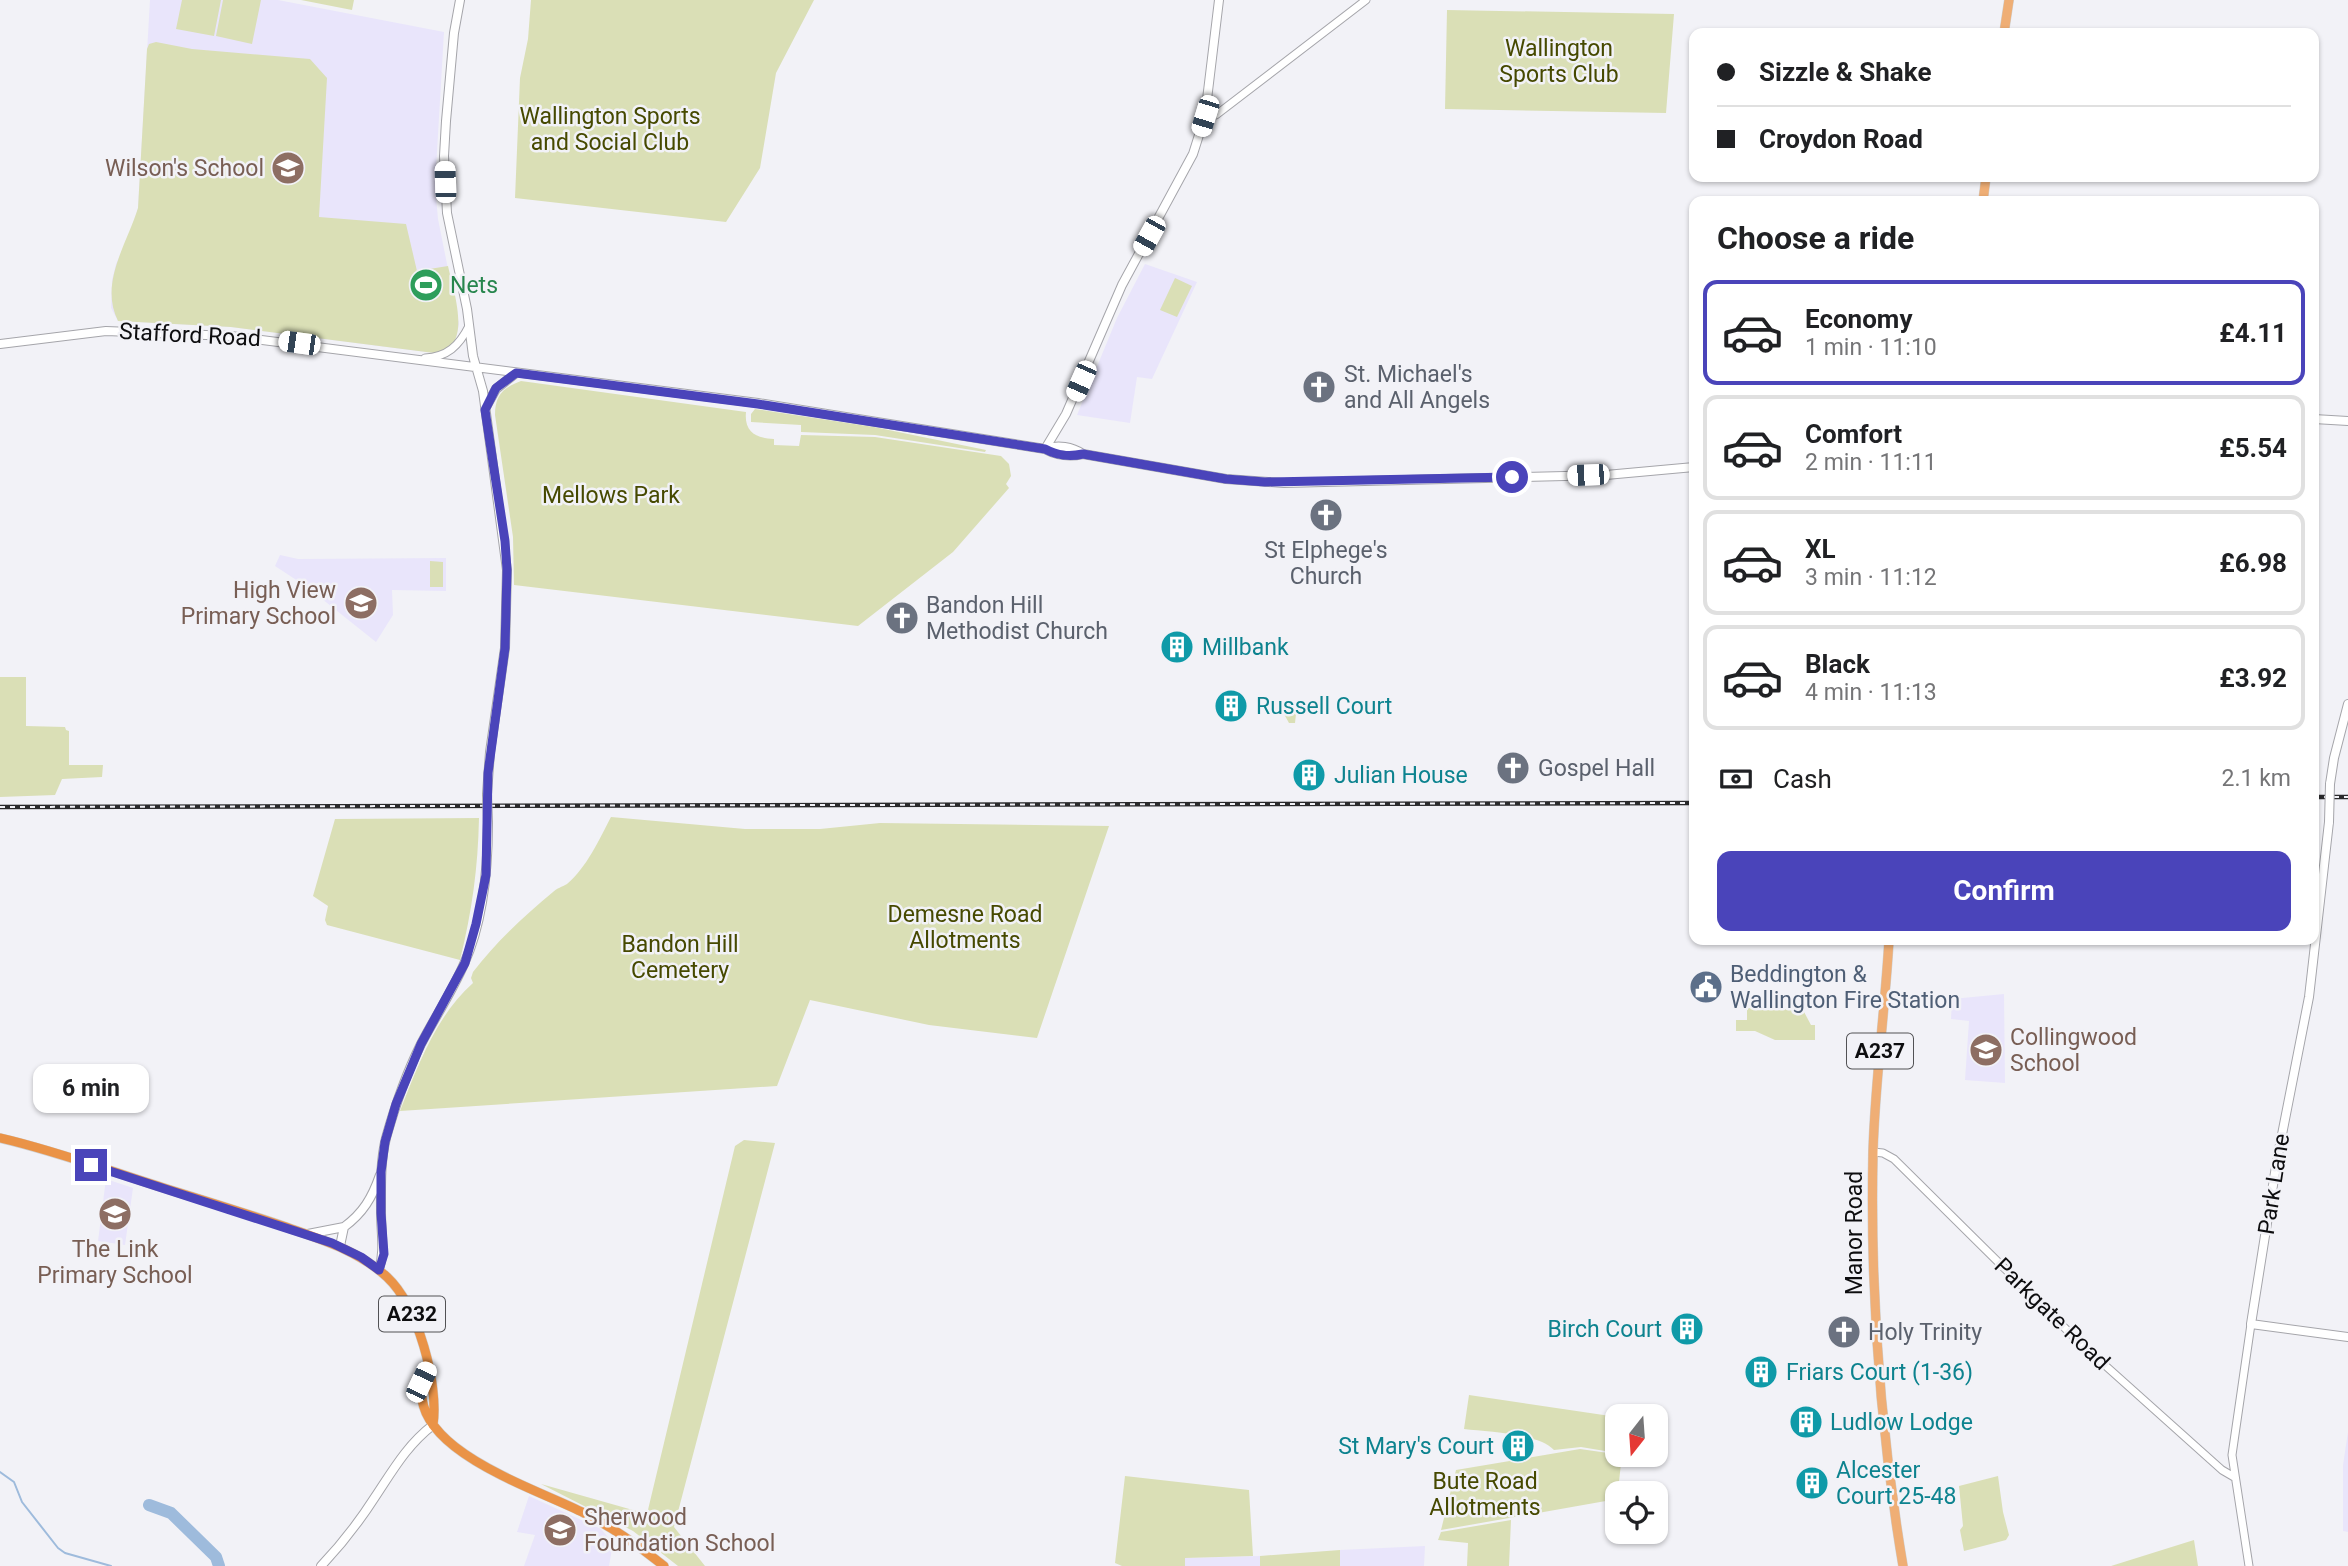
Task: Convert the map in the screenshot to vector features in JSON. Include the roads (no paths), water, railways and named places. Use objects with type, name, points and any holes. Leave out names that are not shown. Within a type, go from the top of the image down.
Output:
[{"type":"highway","name":"A232","points":[[0,1138],[308,1234],[340,1246],[379,1270],[408,1304],[423,1342],[428,1367],[421,1382],[420,1397],[426,1418],[448,1440],[478,1462],[585,1513],[664,1566]]},
{"type":"main road","points":[[379,1270],[384,1254],[381,1172],[385,1142],[396,1104],[421,1044],[465,963],[486,875],[490,752],[505,648],[505,541],[483,388],[476,368],[447,212],[446,132],[454,33],[460,0]]},
{"type":"main road","points":[[1045,449],[1062,424],[1122,285],[1194,154],[1205,116],[1219,0]]},
{"type":"main road","points":[[2005,28],[2009,0]]},
{"type":"main road","name":"Stafford Road","points":[[0,344],[106,331],[231,335],[758,404],[1045,449],[1055,454],[1083,454]]},
{"type":"main road","points":[[485,410],[496,388],[516,373]]},
{"type":"main road","points":[[2319,419],[2348,421]]},
{"type":"main road","points":[[1062,424],[1060,439],[1066,448]]},
{"type":"main road","name":"Stafford Road","points":[[1045,449],[1054,446],[1083,454],[1226,479],[1265,482],[1606,475],[1689,467]]},
{"type":"main road","name":"Park Lane","points":[[2319,910],[2329,822],[2330,784],[2348,704]]},
{"type":"main road","name":"Manor Road","points":[[1889,945],[1873,1152],[1874,1302],[1889,1473],[1903,1566]]},
{"type":"main road","name":"Park Lane","points":[[2250,1324],[2278,1150],[2309,997],[2315,945]]},
{"type":"main road","points":[[308,1234],[344,1227],[357,1217],[367,1205],[381,1172]]},
{"type":"main road","points":[[367,1205],[381,1206]]},
{"type":"main road","points":[[340,1246],[344,1227]]},
{"type":"main road","points":[[2250,1324],[2348,1337]]},
{"type":"main road","points":[[321,1566],[366,1511],[405,1452],[433,1424]]},
{"type":"street","points":[[1205,116],[1216,115],[1366,0]]},
{"type":"street","points":[[418,358],[435,358],[450,352],[462,340],[469,326]]},
{"type":"street","name":"Parkgate Road","points":[[1873,1152],[1883,1153],[1894,1159],[2079,1342],[2222,1470],[2234,1476]]},
{"type":"street","name":"Park Lane","points":[[2249,1566],[2234,1476],[2232,1440],[2250,1324]]},
{"type":"waterway","points":[[0,1472],[14,1482],[22,1502],[58,1548],[65,1553],[111,1566]]},
{"type":"waterway","points":[[149,1505],[171,1513],[216,1557],[219,1566]]},
{"type":"railway","points":[[2319,797],[2348,797]]},
{"type":"railway","points":[[0,807],[1689,803]]},
{"type":"place","name":"Wilson's School","points":[[288,168]]},
{"type":"place","name":"Nets","points":[[426,285]]},
{"type":"place","name":"St. Michael's and All Angels","points":[[1319,387]]},
{"type":"place","name":"St Elphege's Church","points":[[1326,515]]},
{"type":"place","name":"High View Primary School","points":[[361,603]]},
{"type":"place","name":"Bandon Hill Methodist Church","points":[[902,618]]},
{"type":"place","name":"Millbank","points":[[1177,647]]},
{"type":"place","name":"Russell Court","points":[[1231,706]]},
{"type":"place","name":"Gospel Hall","points":[[1513,768]]},
{"type":"place","name":"Julian House","points":[[1309,775]]},
{"type":"place","name":"Beddington & Wallington Fire Station","points":[[1706,987]]},
{"type":"place","name":"Collingwood School","points":[[1986,1050]]},
{"type":"place","name":"The Link Primary School","points":[[115,1214]]},
{"type":"place","name":"Birch Court","points":[[1687,1329]]},
{"type":"place","name":"Holy Trinity","points":[[1844,1332]]},
{"type":"place","name":"Friars Court (1-36)","points":[[1761,1372]]},
{"type":"place","name":"Ludlow Lodge","points":[[1806,1422]]},
{"type":"place","name":"St Mary's Court","points":[[1518,1446]]},
{"type":"place","name":"Alcester Court 25-48","points":[[1812,1483]]},
{"type":"place","name":"Sherwood Foundation School","points":[[560,1530]]},
{"type":"park label","name":"Wallington Sports Club","points":[[1559,61]]},
{"type":"park label","name":"Wallington Sports and Social Club","points":[[610,129]]},
{"type":"park label","name":"Mellows Park","points":[[611,495]]},
{"type":"park label","name":"Demesne Road Allotments","points":[[965,927]]},
{"type":"park label","name":"Bandon Hill Cemetery","points":[[680,957]]},
{"type":"park label","name":"Bute Road Allotments","points":[[1485,1494]]}]
